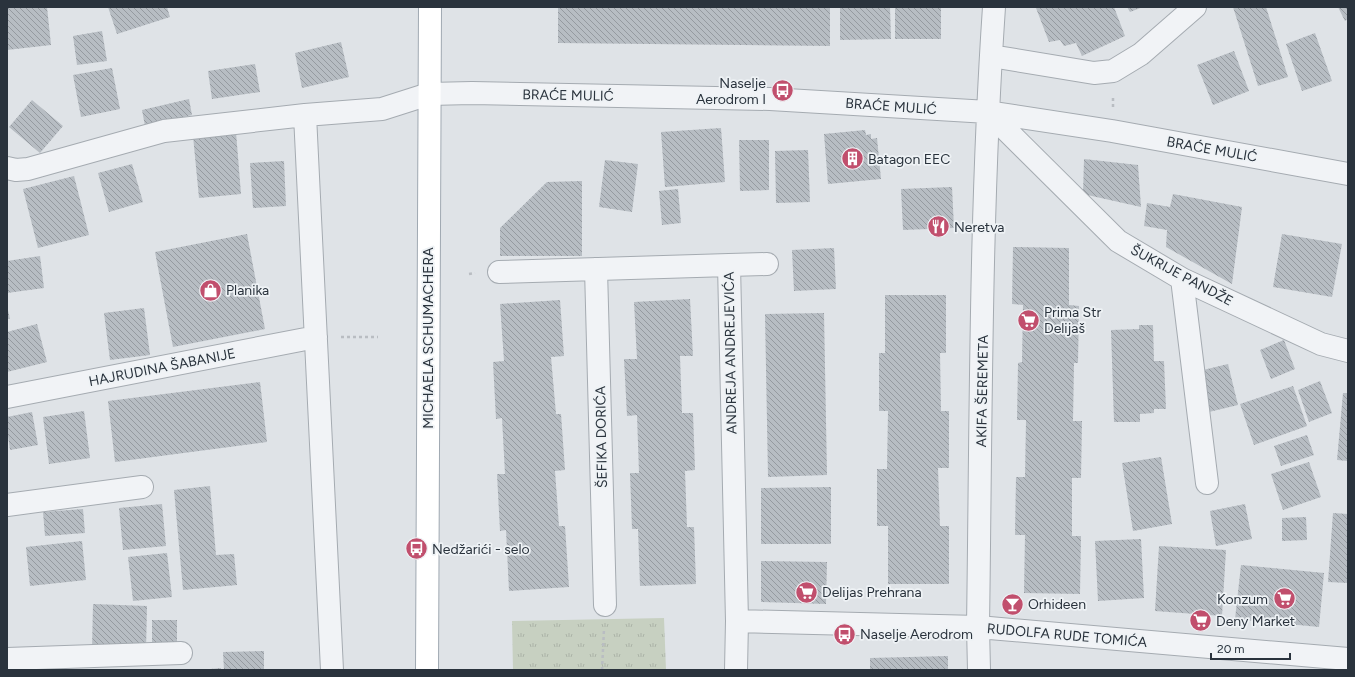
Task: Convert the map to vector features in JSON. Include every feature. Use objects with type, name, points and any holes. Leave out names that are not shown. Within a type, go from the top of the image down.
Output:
[{"type":"main road","name":"MICHAELA SCHUMACHERA","points":[[427,670],[430,7]]},
{"type":"street","name":"AKIFA ŠEREMETA","points":[[979,670],[978,627],[983,303],[988,112],[994,7]]},
{"type":"street","points":[[991,56],[1094,74],[1113,71],[1141,54],[1195,7]]},
{"type":"street","name":"BRAĆE MULIĆ","points":[[305,115],[382,109],[429,94],[480,93],[770,99],[988,112],[1112,131],[1348,174]]},
{"type":"street","name":"ŠUKRIJE PANDŽE","points":[[988,112],[1118,241],[1182,279],[1322,344],[1348,350]]},
{"type":"street","points":[[7,168],[16,170],[28,169],[164,131],[305,115],[332,670]]},
{"type":"street","points":[[729,265],[767,264]]},
{"type":"street","name":"ANDREJA ANDREJEVIĆA","points":[[499,272],[729,265],[737,621],[736,670]]},
{"type":"street","name":"ŠEFIKA DORIĆA","points":[[596,269],[605,605]]},
{"type":"street","points":[[1182,279],[1207,483]]},
{"type":"street","name":"HAJRUDINA ŠABANIJE","points":[[7,397],[316,337]]},
{"type":"street","points":[[7,505],[142,488]]},
{"type":"street","name":"RUDOLFA RUDE TOMIĆA","points":[[737,621],[978,627],[1348,659]]},
{"type":"street","points":[[7,659],[92,662],[181,653]]},
{"type":"path","points":[[1112,131],[1113,71]]},
{"type":"path","points":[[316,337],[378,337]]},
{"type":"path","points":[[602,670],[605,605]]},
{"type":"green space","points":[[664,618],[666,670],[513,670],[512,621]]},
{"type":"building","points":[[47,7],[51,45],[7,50],[7,8]]},
{"type":"building","points":[[108,7],[167,7],[170,17],[117,34]]},
{"type":"building","points":[[558,7],[830,7],[830,46],[558,43]]},
{"type":"building","points":[[840,7],[890,7],[891,39],[840,40]]},
{"type":"building","points":[[895,7],[941,7],[941,39],[895,39]]},
{"type":"building","points":[[1114,7],[1125,36],[1082,56],[1076,43],[1064,46],[1060,40],[1049,42],[1036,8]]},
{"type":"building","points":[[1127,7],[1143,7],[1130,12]]},
{"type":"building","points":[[1233,7],[1266,7],[1288,77],[1258,86]]},
{"type":"building","points":[[1338,7],[1348,7],[1348,19],[1345,21]]},
{"type":"building","points":[[102,31],[107,61],[77,65],[73,36]]},
{"type":"building","points":[[1315,33],[1332,81],[1302,91],[1286,44]]},
{"type":"building","points":[[341,42],[349,77],[302,88],[295,53]]},
{"type":"building","points":[[1234,51],[1249,91],[1213,105],[1197,65]]},
{"type":"building","points":[[255,64],[260,92],[212,99],[208,71]]},
{"type":"building","points":[[112,68],[120,109],[81,117],[73,75]]},
{"type":"building","points":[[189,99],[192,115],[145,126],[142,110]]},
{"type":"building","points":[[32,100],[63,126],[40,153],[9,127]]},
{"type":"building","points":[[721,128],[725,182],[665,187],[661,132]]},
{"type":"building","name":"Batagon EEC","points":[[865,130],[866,135],[871,134],[871,139],[877,138],[881,179],[828,184],[824,134]]},
{"type":"building","points":[[236,132],[241,194],[199,198],[193,136]]},
{"type":"building","points":[[739,140],[769,140],[769,190],[740,191]]},
{"type":"building","points":[[808,150],[810,202],[776,203],[775,151]]},
{"type":"building","points":[[1084,159],[1138,165],[1141,207],[1083,194]]},
{"type":"building","points":[[605,160],[638,164],[632,212],[599,207]]},
{"type":"building","points":[[284,161],[286,206],[253,208],[250,163]]},
{"type":"building","points":[[132,164],[143,202],[109,212],[98,173]]},
{"type":"building","points":[[74,176],[89,235],[38,248],[23,189]]},
{"type":"building","points":[[582,181],[582,256],[500,256],[500,228],[547,182]]},
{"type":"building","points":[[952,187],[954,228],[903,230],[901,189]]},
{"type":"building","points":[[678,189],[681,223],[662,225],[659,191]]},
{"type":"building","points":[[1173,194],[1242,207],[1232,284],[1166,247],[1167,230],[1144,226],[1147,203],[1170,207]]},
{"type":"building","name":"Planika","points":[[247,234],[265,329],[173,347],[155,252]]},
{"type":"building","points":[[1282,234],[1342,244],[1332,297],[1273,287]]},
{"type":"building","points":[[1013,247],[1069,248],[1069,305],[1079,306],[1078,363],[1074,363],[1073,421],[1082,421],[1081,478],[1072,478],[1072,536],[1081,536],[1080,594],[1024,593],[1025,535],[1015,535],[1016,477],[1025,477],[1026,420],[1017,420],[1018,363],[1022,362],[1023,305],[1012,304]]},
{"type":"building","points":[[834,248],[836,289],[794,291],[792,250]]},
{"type":"building","points":[[40,256],[44,288],[7,293],[7,261]]},
{"type":"building","points":[[885,295],[946,295],[946,353],[940,353],[941,411],[949,411],[949,468],[938,468],[940,526],[949,526],[949,584],[888,584],[888,526],[877,526],[877,469],[887,469],[888,411],[879,411],[879,353],[885,353]]},
{"type":"building","points":[[690,299],[693,356],[680,356],[682,413],[693,413],[695,470],[685,471],[687,527],[694,527],[696,584],[640,586],[638,529],[632,529],[630,473],[639,473],[637,415],[627,416],[624,359],[637,359],[634,302]]},
{"type":"building","points":[[560,300],[564,356],[551,357],[556,414],[561,414],[565,470],[555,471],[559,526],[565,526],[569,587],[509,591],[506,530],[500,531],[497,474],[505,474],[502,418],[496,419],[493,362],[504,361],[500,304]]},
{"type":"building","points":[[7,306],[10,319],[7,319]]},
{"type":"building","points":[[144,308],[150,355],[110,360],[104,313]]},
{"type":"building","points":[[824,313],[827,475],[768,477],[765,314]]},
{"type":"building","points":[[37,324],[47,362],[7,372],[7,332]]},
{"type":"building","points":[[1139,325],[1153,325],[1154,361],[1164,361],[1166,409],[1154,409],[1154,413],[1140,414],[1140,422],[1114,422],[1111,330],[1139,329]]},
{"type":"building","points":[[1284,340],[1295,369],[1271,379],[1260,350]]},
{"type":"building","points":[[1228,364],[1238,405],[1209,412],[1199,371]]},
{"type":"building","points":[[1320,381],[1332,413],[1309,422],[1298,390]]},
{"type":"building","points":[[260,382],[267,442],[115,462],[108,401]]},
{"type":"building","points":[[1293,386],[1307,426],[1254,445],[1240,404]]},
{"type":"building","points":[[1343,393],[1348,393],[1348,461],[1337,460]]},
{"type":"building","points":[[84,411],[90,458],[49,464],[43,417]]},
{"type":"building","points":[[32,412],[38,445],[10,450],[7,417]]},
{"type":"building","points":[[1307,435],[1314,455],[1281,466],[1274,446]]},
{"type":"building","points":[[1161,457],[1172,524],[1133,531],[1122,463]]},
{"type":"building","points":[[1309,462],[1321,497],[1283,510],[1271,474]]},
{"type":"building","points":[[210,486],[216,555],[234,554],[237,585],[183,590],[174,490]]},
{"type":"building","points":[[831,487],[831,544],[761,544],[761,488]]},
{"type":"building","points":[[162,504],[166,546],[123,550],[119,508]]},
{"type":"building","points":[[1245,504],[1252,539],[1216,546],[1210,511]]},
{"type":"building","points":[[83,509],[85,533],[45,536],[43,512]]},
{"type":"building","points":[[1333,513],[1348,514],[1348,583],[1328,582]]},
{"type":"building","points":[[1306,517],[1307,540],[1282,541],[1282,518]]},
{"type":"building","points":[[1141,539],[1144,598],[1098,601],[1095,541]]},
{"type":"building","points":[[82,541],[86,580],[30,586],[26,547]]},
{"type":"building","points":[[1159,546],[1226,550],[1222,616],[1155,611]]},
{"type":"building","points":[[167,553],[172,597],[133,601],[128,557]]},
{"type":"building","points":[[761,561],[827,562],[826,604],[761,602]]},
{"type":"building","points":[[1241,565],[1324,573],[1319,627],[1235,619]]},
{"type":"building","points":[[93,604],[147,606],[146,651],[92,649]]},
{"type":"building","points":[[152,620],[177,620],[177,644],[152,645]]},
{"type":"building","points":[[264,651],[264,670],[224,670],[223,652]]},
{"type":"building","points":[[948,656],[948,670],[870,670],[870,658]]},
{"type":"building","points":[[221,668],[221,670],[210,670],[210,669]]},
{"type":"place","name":"Naselje Aerodrom I","points":[[782,91]]},
{"type":"place","name":"Batagon EEC","points":[[853,159]]},
{"type":"place","name":"Neretva","points":[[938,227]]},
{"type":"place","name":"Planika","points":[[210,290]]},
{"type":"place","name":"Prima Str Delijaš","points":[[1029,320]]},
{"type":"place","name":"Nedžarići - selo","points":[[417,549]]},
{"type":"place","name":"Delijas Prehrana","points":[[807,592]]},
{"type":"place","name":"Konzum","points":[[1284,599]]},
{"type":"place","name":"Orhideen","points":[[1013,604]]},
{"type":"place","name":"Deny Market","points":[[1200,621]]},
{"type":"place","name":"Naselje Aerodrom","points":[[845,634]]}]
